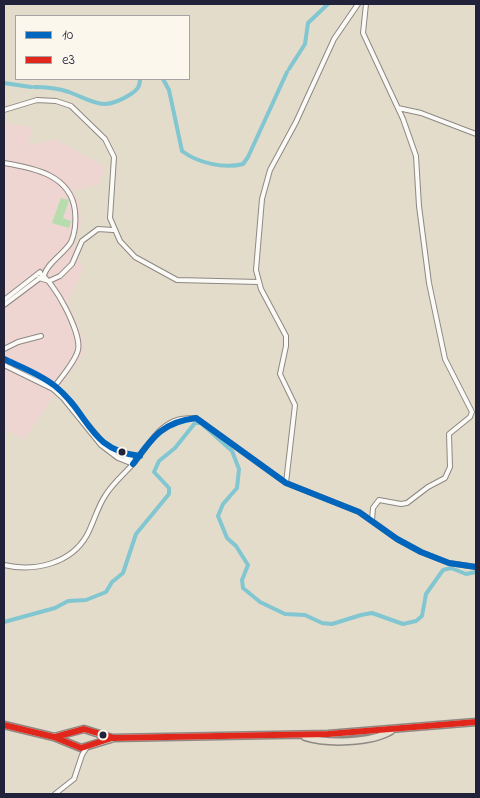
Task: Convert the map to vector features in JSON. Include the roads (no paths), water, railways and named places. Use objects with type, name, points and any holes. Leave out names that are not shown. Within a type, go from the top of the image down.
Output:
[{"type":"main road","points":[[54,737],[84,730],[112,738],[300,735],[476,722]]},
{"type":"main road","points":[[4,725],[54,737],[75,745],[90,746],[112,738]]},
{"type":"main road","points":[[90,746],[96,738],[93,732]]},
{"type":"main road","points":[[74,733],[72,738],[75,745]]},
{"type":"street","points":[[286,484],[296,405],[280,374],[287,339],[259,282],[256,270],[262,199],[270,170],[296,122],[334,39],[358,4]]},
{"type":"street","points":[[366,4],[363,33],[397,108],[416,156],[419,206],[429,283],[446,359],[474,414],[449,434],[450,467],[445,478],[428,487],[407,503],[401,504],[380,500],[373,508],[372,520]]},
{"type":"street","points":[[4,110],[38,100],[56,101],[71,106],[105,139],[114,157],[110,218],[113,230],[120,241],[135,257],[177,280],[259,282]]},
{"type":"street","points":[[397,108],[421,113],[476,134]]},
{"type":"street","points":[[4,163],[43,172],[58,181],[70,193],[76,217],[73,236],[48,271],[41,274],[39,278],[4,305]]},
{"type":"street","points":[[39,278],[49,281],[60,276],[68,269],[82,241],[98,229],[113,230]]},
{"type":"street","points":[[4,300],[41,274],[64,251]]},
{"type":"street","points":[[48,271],[49,281]]},
{"type":"street","points":[[41,274],[60,295],[79,342],[76,356],[55,386]]},
{"type":"street","points":[[4,349],[18,342],[42,336]]},
{"type":"street","points":[[4,359],[45,383],[59,394],[101,445],[134,463]]},
{"type":"street","points":[[4,365],[55,386],[94,435],[123,458],[128,469]]},
{"type":"street","points":[[45,383],[60,378]]},
{"type":"street","points":[[60,378],[60,386],[64,395]]},
{"type":"street","points":[[55,386],[59,394]]},
{"type":"street","points":[[4,566],[30,569],[66,558],[86,537],[104,497],[158,432],[169,424],[183,418],[196,418],[286,484],[355,510],[421,552],[449,564],[476,566]]},
{"type":"street","points":[[123,458],[140,456]]},
{"type":"street","points":[[75,745],[81,758]]},
{"type":"street","points":[[55,794],[74,779],[81,758],[90,746]]},
{"type":"waterway","points":[[289,69],[305,44],[308,23],[328,4]]},
{"type":"waterway","points":[[164,80],[169,90],[182,151],[203,162],[228,166],[243,164],[248,157],[287,72]]},
{"type":"waterway","points":[[34,87],[69,92],[99,104],[106,104],[113,103],[133,93],[139,86],[140,80]]},
{"type":"waterway","points":[[4,83],[31,87]]},
{"type":"waterway","points":[[4,622],[55,608],[68,601],[86,600],[106,592],[112,582],[123,573],[136,534],[169,494],[169,488],[154,472],[159,461],[175,448],[195,423],[201,423],[232,451],[239,469],[237,488],[223,504],[218,516],[227,538],[236,546],[248,565],[242,580],[243,588],[260,602],[285,614],[305,615],[322,623],[332,624],[372,613],[403,624],[416,621],[422,616],[426,594],[443,570],[451,568],[466,574],[476,572]]}]
